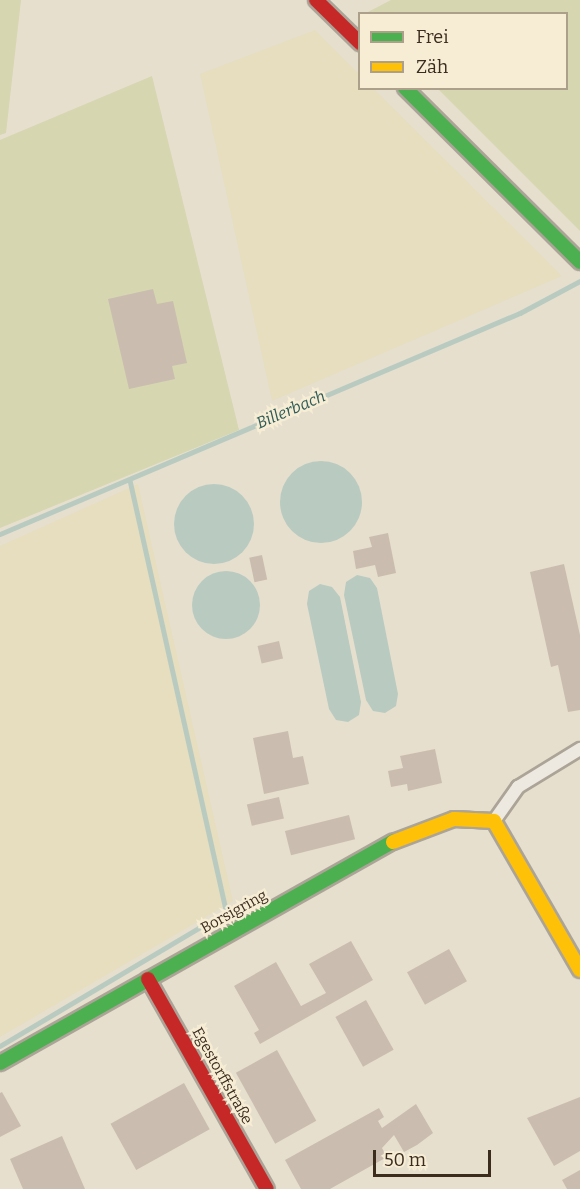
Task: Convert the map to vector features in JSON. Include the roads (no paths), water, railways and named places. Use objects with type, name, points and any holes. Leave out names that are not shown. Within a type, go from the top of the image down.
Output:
[{"type":"street","points":[[316,0],[358,41]]},
{"type":"street","points":[[407,90],[580,262]]},
{"type":"street","points":[[580,749],[518,787],[494,821],[580,970]]},
{"type":"street","name":"Borsigring","points":[[0,1063],[406,835],[454,819],[494,821]]},
{"type":"street","name":"Egestorffstraße","points":[[148,979],[267,1189]]},
{"type":"waterway","name":"Billerbach","points":[[0,534],[520,313],[580,281]]},
{"type":"waterway","points":[[0,1046],[226,912],[130,482]]}]
